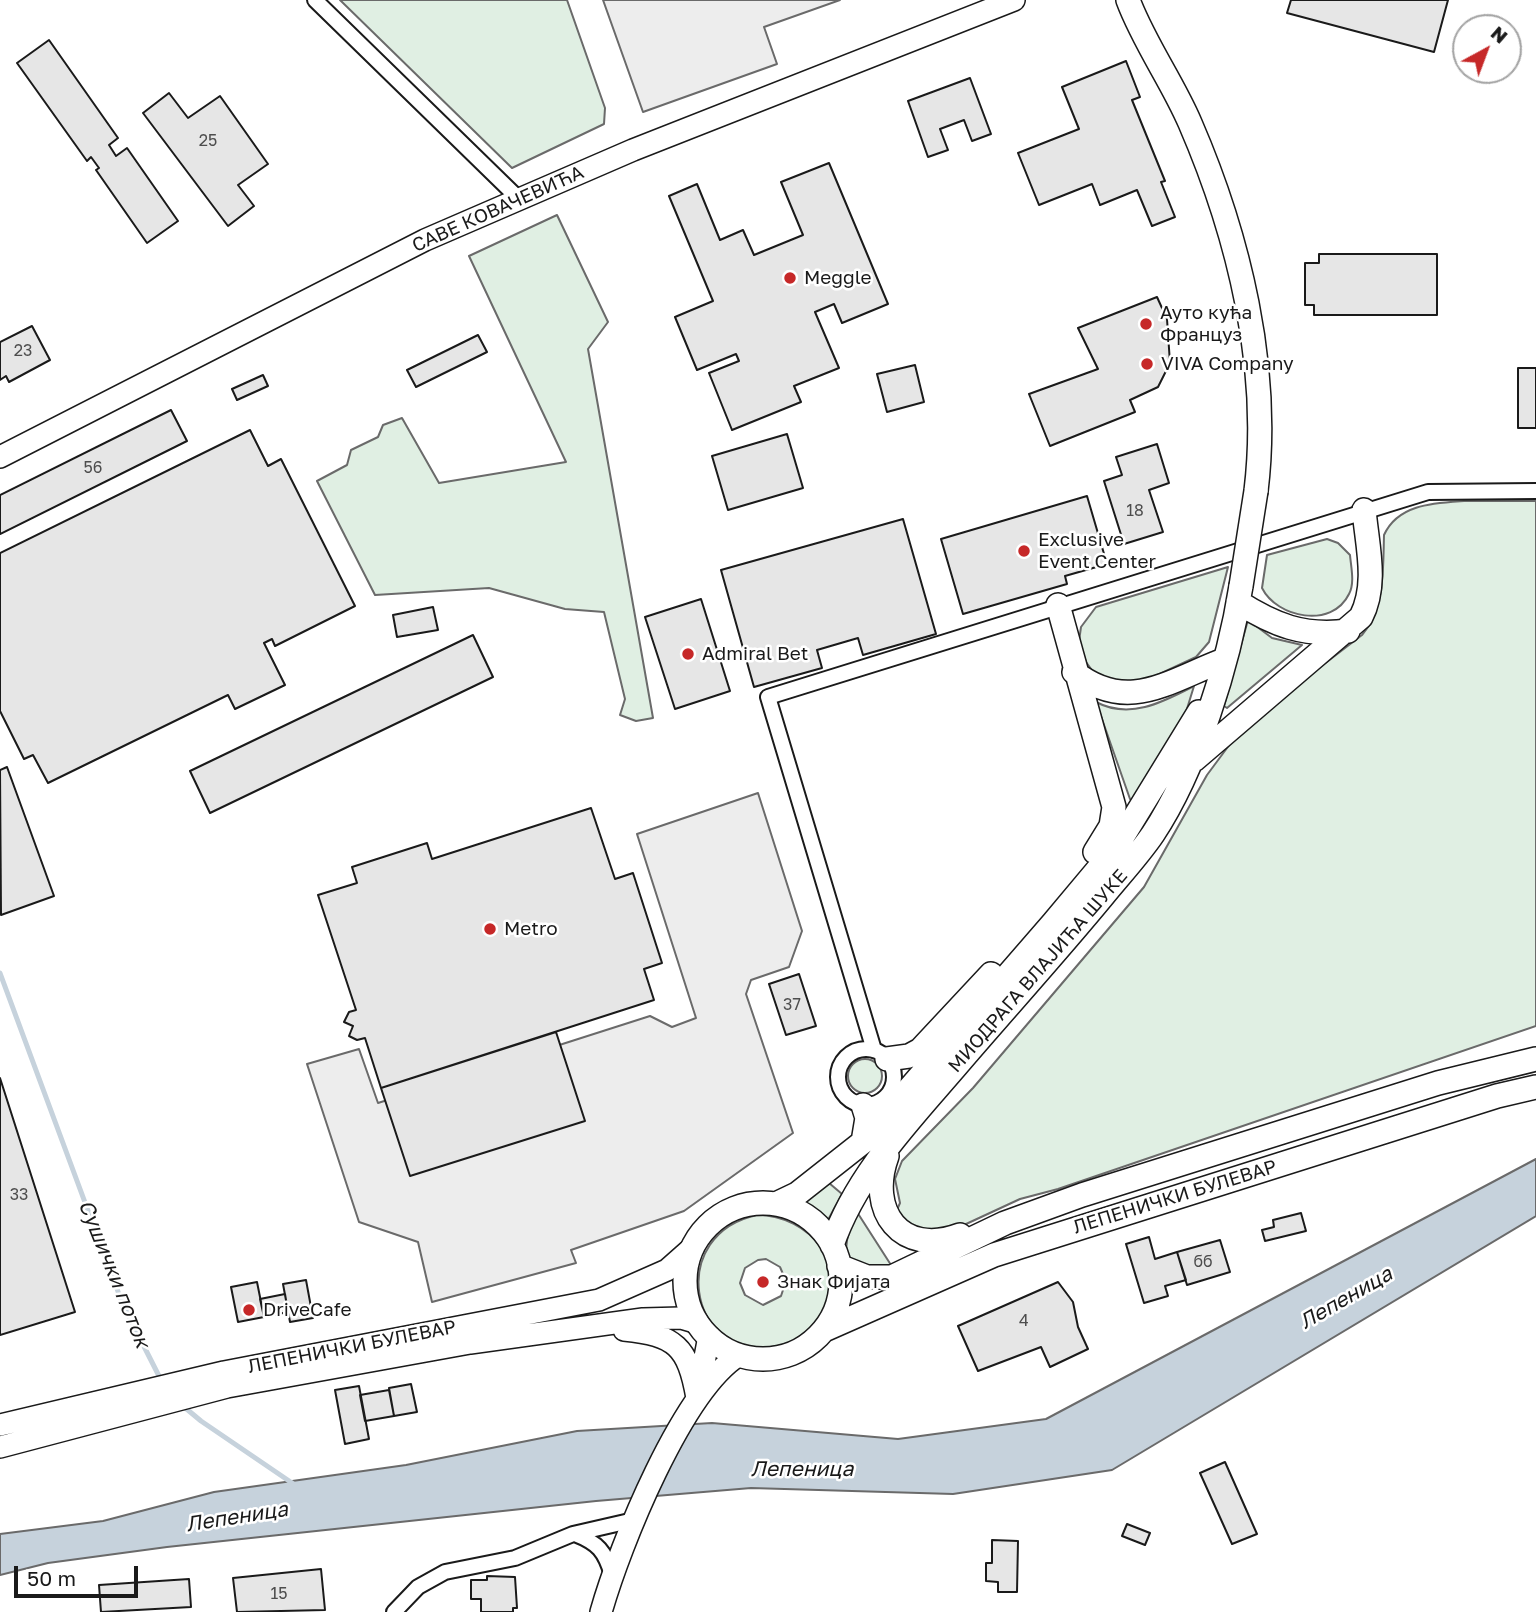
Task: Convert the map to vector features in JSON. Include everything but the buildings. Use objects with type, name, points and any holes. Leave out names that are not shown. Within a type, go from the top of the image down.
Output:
[{"type":"main road","name":"САВЕ КОВАЧЕВИЋА","points":[[0,457],[388,258],[633,150],[1014,0]]},
{"type":"main road","name":"МИОДРАГА ВЛАЈИЋА ШУКЕ","points":[[836,1256],[852,1198],[895,1137],[1134,859],[1158,826],[1192,762],[1224,660],[1239,594],[1255,491],[1259,443],[1258,374],[1238,267],[1190,123],[1128,0]]},
{"type":"main road","points":[[1192,762],[1348,631],[1361,617],[1370,595],[1364,510]]},
{"type":"main road","points":[[1239,594],[1269,621],[1295,631],[1318,634],[1348,631]]},
{"type":"main road","points":[[1053,923],[1061,901],[1109,831],[1114,813],[1112,796],[1074,672],[1058,605]]},
{"type":"main road","points":[[1074,672],[1099,689],[1131,694],[1224,660]]},
{"type":"main road","name":"МИОДРАГА ВЛАЈИЋА ШУКЕ","points":[[776,1205],[797,1194],[863,1143],[1053,923],[1120,842],[1216,682]]},
{"type":"main road","points":[[881,1054],[908,1056],[920,1051],[1000,966],[1034,945]]},
{"type":"main road","name":"ЛЕПЕНИЧКИ БУЛЕВАР","points":[[836,1256],[867,1277],[892,1277],[1004,1223],[1082,1195],[1438,1083],[1536,1059]]},
{"type":"main road","name":"ЛЕПЕНИЧКИ БУЛЕВАР","points":[[824,1330],[994,1255],[1497,1096],[1536,1087]]},
{"type":"main road","points":[[863,1105],[867,1118],[863,1143]]},
{"type":"main road","points":[[895,1137],[884,1165],[881,1192],[885,1210],[899,1230],[914,1239],[927,1242],[1004,1223]]},
{"type":"main road","points":[[750,1204],[776,1205],[810,1219],[836,1256],[837,1304],[824,1330],[811,1342],[789,1354],[764,1358],[739,1354],[703,1329],[689,1305],[685,1285],[693,1247],[707,1227],[727,1212],[750,1204]]},
{"type":"main road","name":"ЛЕПЕНИЧКИ БУЛЕВАР","points":[[0,1425],[133,1402],[599,1300],[667,1270],[693,1247]]},
{"type":"main road","name":"ЛЕПЕНИЧКИ БУЛЕВАР","points":[[176,1392],[227,1387],[386,1357],[584,1326],[665,1318],[703,1329]]},
{"type":"main road","points":[[584,1326],[649,1332],[671,1341],[689,1363],[697,1398]]},
{"type":"main road","points":[[697,1398],[703,1329]]},
{"type":"main road","points":[[601,1612],[634,1520],[697,1398],[713,1376],[739,1354]]},
{"type":"main road","name":"ЛЕПЕНИЧКИ БУЛЕВАР","points":[[0,1447],[133,1402]]},
{"type":"street","points":[[315,0],[519,199]]},
{"type":"street","points":[[881,1054],[856,1051],[842,1062],[838,1080],[846,1097],[863,1105],[872,1104],[888,1094],[894,1076],[881,1054],[768,697],[1364,510],[1448,490],[1536,491]]},
{"type":"street","points":[[394,1612],[418,1587],[438,1574],[479,1563],[515,1558],[573,1534],[634,1520]]},
{"type":"street","points":[[573,1534],[595,1541],[603,1550],[612,1576]]},
{"type":"green space","points":[[340,0],[567,0],[605,108],[604,124],[512,168]]},
{"type":"green space","points":[[557,215],[608,322],[588,349],[653,718],[636,721],[620,715],[625,699],[604,612],[565,609],[489,588],[375,595],[317,481],[347,465],[351,450],[378,437],[383,425],[402,418],[439,483],[566,462],[469,256]]},
{"type":"green space","points":[[1464,501],[1536,501],[1536,1026],[1058,1189],[1020,1199],[951,1231],[919,1231],[896,1212],[900,1203],[895,1179],[902,1161],[973,1088],[1144,887],[1207,775],[1230,744],[1272,704],[1362,635],[1370,625],[1379,601],[1384,535],[1390,525],[1398,517],[1418,507]]},
{"type":"green space","points":[[1327,539],[1338,543],[1350,555],[1352,585],[1341,605],[1330,612],[1305,615],[1280,607],[1269,598],[1262,588],[1267,555]]},
{"type":"green space","points":[[1228,567],[1209,642],[1196,657],[1136,685],[1121,685],[1094,673],[1086,662],[1079,641],[1081,627],[1096,607]]},
{"type":"green space","points":[[1248,620],[1272,638],[1302,645],[1227,708],[1224,706]]},
{"type":"green space","points":[[1194,686],[1186,712],[1134,800],[1130,799],[1096,702],[1109,707],[1134,709],[1158,703]]},
{"type":"green space","points":[[865,1059],[877,1064],[882,1076],[877,1088],[865,1093],[853,1088],[848,1076],[853,1064]]},
{"type":"green space","points":[[829,1183],[842,1194],[828,1220],[803,1200]]},
{"type":"green space","points":[[857,1212],[891,1265],[862,1265],[853,1262],[848,1256],[847,1238]]},
{"type":"green space","points":[[757,1215],[776,1217],[809,1234],[821,1247],[829,1263],[832,1280],[829,1299],[816,1324],[799,1338],[771,1347],[743,1345],[721,1333],[706,1315],[699,1292],[700,1268],[710,1245],[729,1227]],"holes":[[[766,1259],[780,1267],[786,1281],[781,1296],[763,1305],[745,1295],[740,1283],[745,1268],[758,1260]]]},
{"type":"shaded area","points":[[603,0],[840,0],[764,27],[777,64],[643,112]]},
{"type":"shaded area","points":[[758,793],[802,931],[789,967],[751,980],[746,994],[793,1133],[684,1211],[571,1250],[576,1263],[432,1302],[418,1242],[359,1222],[307,1064],[359,1049],[378,1103],[650,1016],[672,1027],[696,1018],[637,834]]},
{"type":"water","name":"Лепеница","points":[[1536,1159],[1536,1216],[1112,1470],[953,1494],[751,1488],[596,1501],[167,1547],[48,1563],[0,1575],[0,1534],[103,1521],[214,1492],[406,1465],[577,1431],[712,1423],[898,1439],[1046,1419]]},
{"type":"waterway","name":"Сушички поток","points":[[0,973],[123,1305],[161,1380]]},
{"type":"waterway","name":"Сушички поток","points":[[183,1406],[295,1485]]},
{"type":"place","name":"Meggle","points":[[790,278]]},
{"type":"place","name":"Ауто кућа Француз","points":[[1146,324]]},
{"type":"place","name":"VIVA Company","points":[[1147,364]]},
{"type":"place","name":"Exclusive Event Center","points":[[1024,551]]},
{"type":"place","name":"Admiral Bet","points":[[688,654]]},
{"type":"place","name":"Metro","points":[[490,929]]},
{"type":"place","name":"Знак Фијата","points":[[763,1282]]},
{"type":"place","name":"DriveCafe","points":[[249,1310]]}]
